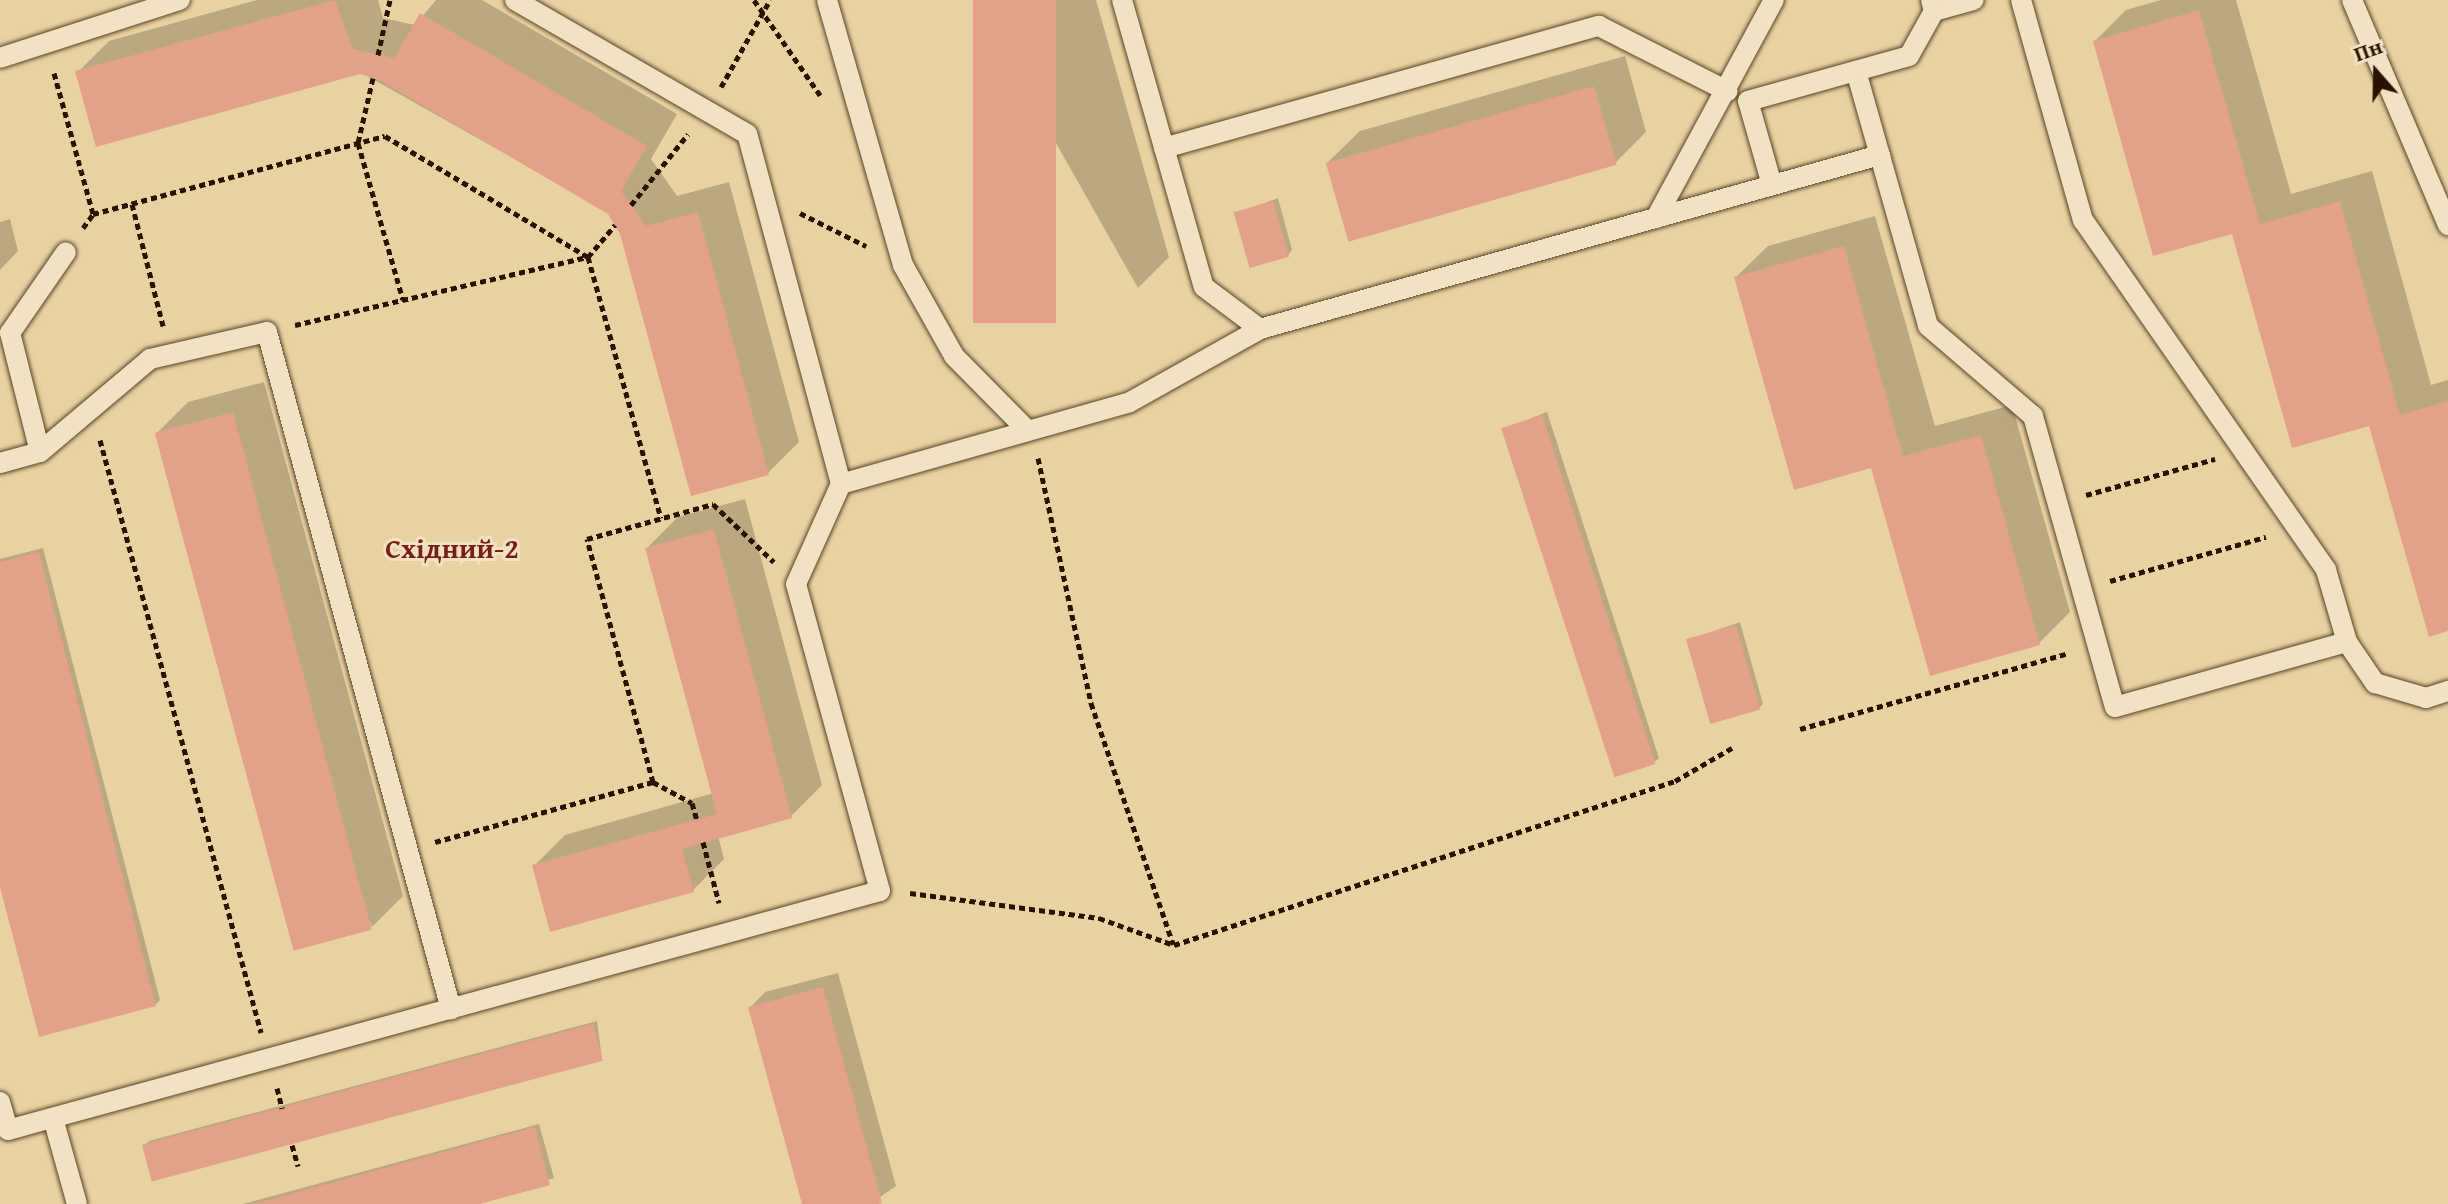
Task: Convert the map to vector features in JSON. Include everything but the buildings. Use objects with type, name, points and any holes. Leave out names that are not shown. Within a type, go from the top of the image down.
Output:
[{"type":"lane","points":[[0,58],[44,38],[180,0]]},
{"type":"lane","points":[[0,1102],[8,1130],[880,891],[796,584],[841,484],[747,134],[515,0]]},
{"type":"lane","points":[[827,0],[903,265],[954,356],[1028,431]]},
{"type":"lane","points":[[1122,0],[1204,287],[1260,329]]},
{"type":"lane","points":[[1656,218],[1774,0]]},
{"type":"lane","points":[[1772,185],[1748,101],[1909,56],[1932,6],[1974,0]]},
{"type":"lane","points":[[2021,0],[2083,220],[2326,570],[2347,642],[2375,683],[2426,698],[2448,691]]},
{"type":"lane","points":[[2352,0],[2448,225]]},
{"type":"lane","points":[[1164,148],[1599,26],[1727,91]]},
{"type":"lane","points":[[1856,71],[1928,326],[2033,416],[2115,707],[2347,642]]},
{"type":"lane","points":[[841,484],[1130,402],[1260,329],[1880,155]]},
{"type":"lane","points":[[40,452],[10,333],[66,252]]},
{"type":"lane","points":[[0,463],[40,452],[150,359],[267,332],[451,1009]]},
{"type":"lane","points":[[53,1118],[77,1204]]},
{"type":"path","points":[[378,55],[390,0]]},
{"type":"path","points":[[754,0],[762,14]]},
{"type":"path","points":[[631,205],[707,111],[770,0]]},
{"type":"path","points":[[44,38],[93,214],[385,136],[588,257],[661,518]]},
{"type":"path","points":[[373,78],[358,143],[403,300]]},
{"type":"path","points":[[763,194],[903,265]]},
{"type":"path","points":[[132,204],[170,354]]},
{"type":"path","points":[[267,332],[588,257],[615,225]]},
{"type":"path","points":[[92,408],[282,1108]]},
{"type":"path","points":[[1028,431],[1049,489],[1091,703],[1174,945]]},
{"type":"path","points":[[2058,503],[2244,450]]},
{"type":"path","points":[[653,782],[587,539],[713,504],[796,584]]},
{"type":"path","points":[[2082,589],[2298,528]]},
{"type":"path","points":[[1800,729],[2098,644]]},
{"type":"path","points":[[880,891],[1099,918],[1174,945],[1675,781],[1732,748]]},
{"type":"path","points":[[407,850],[653,782],[692,803],[697,820]]},
{"type":"path","points":[[703,842],[728,933]]},
{"type":"path","points":[[292,1145],[298,1166]]},
{"type":"district","name":"Східний-2","points":[[452,548]]}]
